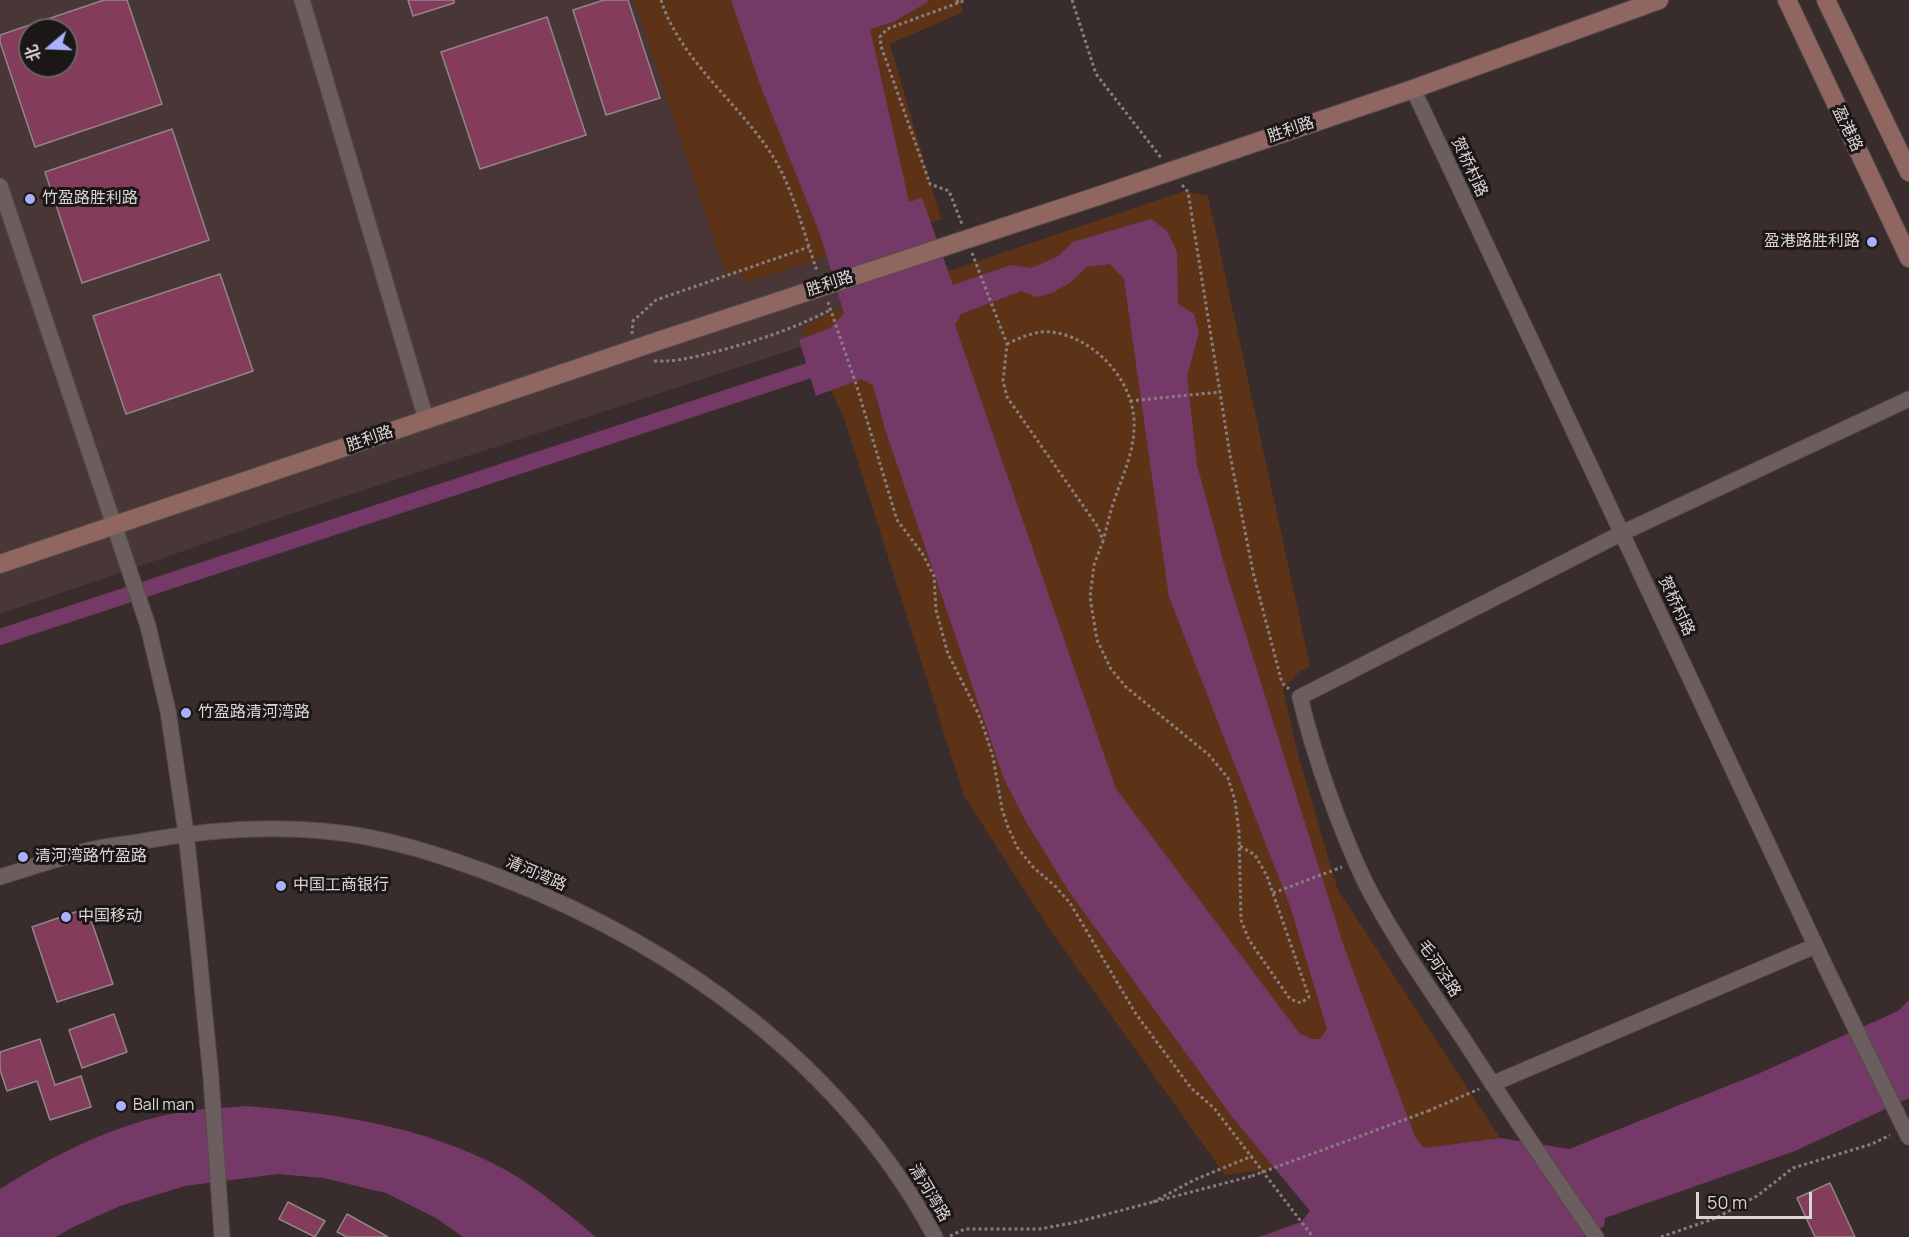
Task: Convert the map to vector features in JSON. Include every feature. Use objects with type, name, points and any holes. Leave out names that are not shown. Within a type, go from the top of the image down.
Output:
[{"type":"main road","name":"胜利路","points":[[0,564],[1413,89],[1659,0]]},
{"type":"main road","name":"盈港路","points":[[1787,0],[1909,258]]},
{"type":"main road","points":[[1826,0],[1909,172]]},
{"type":"street","points":[[302,0],[426,420]]},
{"type":"street","name":"贺桥村路","points":[[1413,89],[1815,946],[1909,1137]]},
{"type":"street","points":[[0,186],[148,626],[168,711],[186,833],[211,1078],[222,1237]]},
{"type":"street","points":[[1300,697],[1622,532],[1909,399]]},
{"type":"street","name":"毛河泾路","points":[[1300,697],[1308,730],[1346,836],[1366,882],[1392,929],[1521,1129],[1596,1237]]},
{"type":"street","name":"清河湾路","points":[[0,877],[92,850],[186,833],[252,829],[322,831],[366,837],[419,849],[537,892],[647,948],[732,1005],[813,1074],[882,1152],[923,1214],[935,1237]]},
{"type":"street","points":[[1492,1084],[1815,946]]},
{"type":"path","points":[[661,0],[677,35],[770,152],[783,175],[809,247],[656,300],[633,321],[631,350],[646,361],[675,362],[796,328],[831,310]]},
{"type":"path","points":[[962,224],[949,191],[930,184],[881,46],[880,36],[887,29],[958,1],[966,0]]},
{"type":"path","points":[[1072,0],[1096,74],[1148,140]]},
{"type":"path","points":[[1188,192],[1230,455],[1253,572],[1282,683],[1300,697]]},
{"type":"path","points":[[970,246],[1007,344],[1003,381],[1007,397],[1098,527],[1103,541]]},
{"type":"path","points":[[836,326],[897,520],[929,563],[934,576],[936,609],[948,654],[978,713],[993,757],[1002,809],[1017,848],[1070,903],[1136,1014],[1191,1088],[1214,1108],[1313,1237]]},
{"type":"path","points":[[1007,344],[1022,337],[1048,332],[1069,336],[1088,346],[1106,360],[1122,380],[1130,401],[1135,426],[1132,451],[1095,565],[1090,597],[1097,640],[1111,669],[1126,687],[1209,755],[1228,778],[1235,801],[1240,846],[1241,920],[1249,940],[1290,999],[1301,1003],[1309,997],[1267,876],[1255,855],[1240,846]]},
{"type":"path","points":[[1130,401],[1220,392]]},
{"type":"path","points":[[1273,893],[1357,862]]},
{"type":"path","points":[[948,1237],[965,1229],[1040,1229],[1077,1222],[1252,1176],[1428,1111],[1492,1084]]},
{"type":"path","points":[[1661,1237],[1716,1218],[1757,1196],[1793,1168],[1872,1144],[1891,1135]]},
{"type":"path","points":[[1149,1204],[1194,1180],[1251,1156]]},
{"type":"shaded area","points":[[0,0],[731,0],[820,234],[849,331],[291,514],[0,614]]},
{"type":"shaded area","points":[[634,0],[960,0],[963,12],[890,44],[941,219],[745,283],[740,272],[726,276]]},
{"type":"shaded area","points":[[731,0],[927,0],[928,2],[893,22],[870,29],[909,202],[922,198],[953,285],[1011,265],[1031,268],[1057,257],[1073,242],[1151,219],[1167,231],[1177,252],[1178,304],[1194,314],[1199,332],[1187,376],[1197,465],[1227,575],[1343,944],[1415,1137],[1424,1148],[1500,1138],[1569,1149],[1760,1073],[1898,1011],[1909,1000],[1909,1098],[1795,1151],[1605,1218],[1604,1226],[1582,1237],[1259,1237],[1301,1222],[1310,1211],[1230,1114],[1068,890],[1025,820],[1004,779],[885,429],[873,385],[861,379],[816,396],[799,340],[830,328],[844,314],[820,234],[761,87]],"holes":[[[1110,264],[1124,279],[1169,597],[1290,906],[1327,1029],[1320,1039],[1311,1039],[1299,1033],[1116,789],[955,325],[961,314],[1021,291],[1037,297],[1052,293],[1071,282],[1086,267]]]},
{"type":"shaded area","points":[[1184,191],[1208,196],[1310,666],[1298,673],[1283,689],[1298,755],[1338,890],[1500,1138],[1225,1175],[1049,928],[964,796],[844,418],[802,329],[832,311]]},
{"type":"shaded area","points":[[247,1106],[345,1118],[440,1141],[471,1153],[525,1182],[550,1199],[596,1237],[463,1237],[436,1218],[386,1193],[323,1178],[278,1174],[185,1186],[120,1206],[56,1237],[0,1237],[0,1189],[65,1152],[110,1132],[158,1117],[206,1109]]},
{"type":"building","points":[[104,0],[127,0],[162,104],[35,147],[0,42],[0,35],[18,29],[18,78],[78,78],[78,18],[51,18]]},
{"type":"building","points":[[408,0],[454,0],[454,3],[413,16]]},
{"type":"building","points":[[604,0],[628,0],[660,98],[606,115],[573,10]]},
{"type":"building","points":[[547,17],[586,135],[480,169],[441,52]]},
{"type":"building","points":[[172,129],[209,240],[82,283],[45,172]]},
{"type":"building","points":[[220,274],[253,371],[126,414],[93,316]]},
{"type":"building","points":[[87,908],[113,984],[57,1002],[32,927]]},
{"type":"building","points":[[114,1014],[127,1052],[82,1068],[69,1030]]},
{"type":"building","points":[[40,1039],[55,1085],[81,1076],[91,1107],[50,1120],[37,1081],[7,1091],[0,1070],[0,1052]]},
{"type":"building","points":[[1830,1183],[1855,1237],[1815,1237],[1797,1198]]},
{"type":"building","points":[[288,1202],[325,1221],[315,1237],[279,1219]]},
{"type":"building","points":[[347,1214],[388,1237],[347,1237],[337,1232]]},
{"type":"waterway","points":[[0,637],[829,364]]},
{"type":"place","name":"竹盈路胜利路","points":[[30,199]]},
{"type":"place","name":"盈港路胜利路","points":[[1872,242]]},
{"type":"place","name":"竹盈路清河湾路","points":[[186,713]]},
{"type":"place","name":"清河湾路竹盈路","points":[[23,857]]},
{"type":"place","name":"中国工商银行","points":[[281,886]]},
{"type":"place","name":"中国移动","points":[[66,917]]},
{"type":"place","name":"Ball man","points":[[121,1106]]}]
